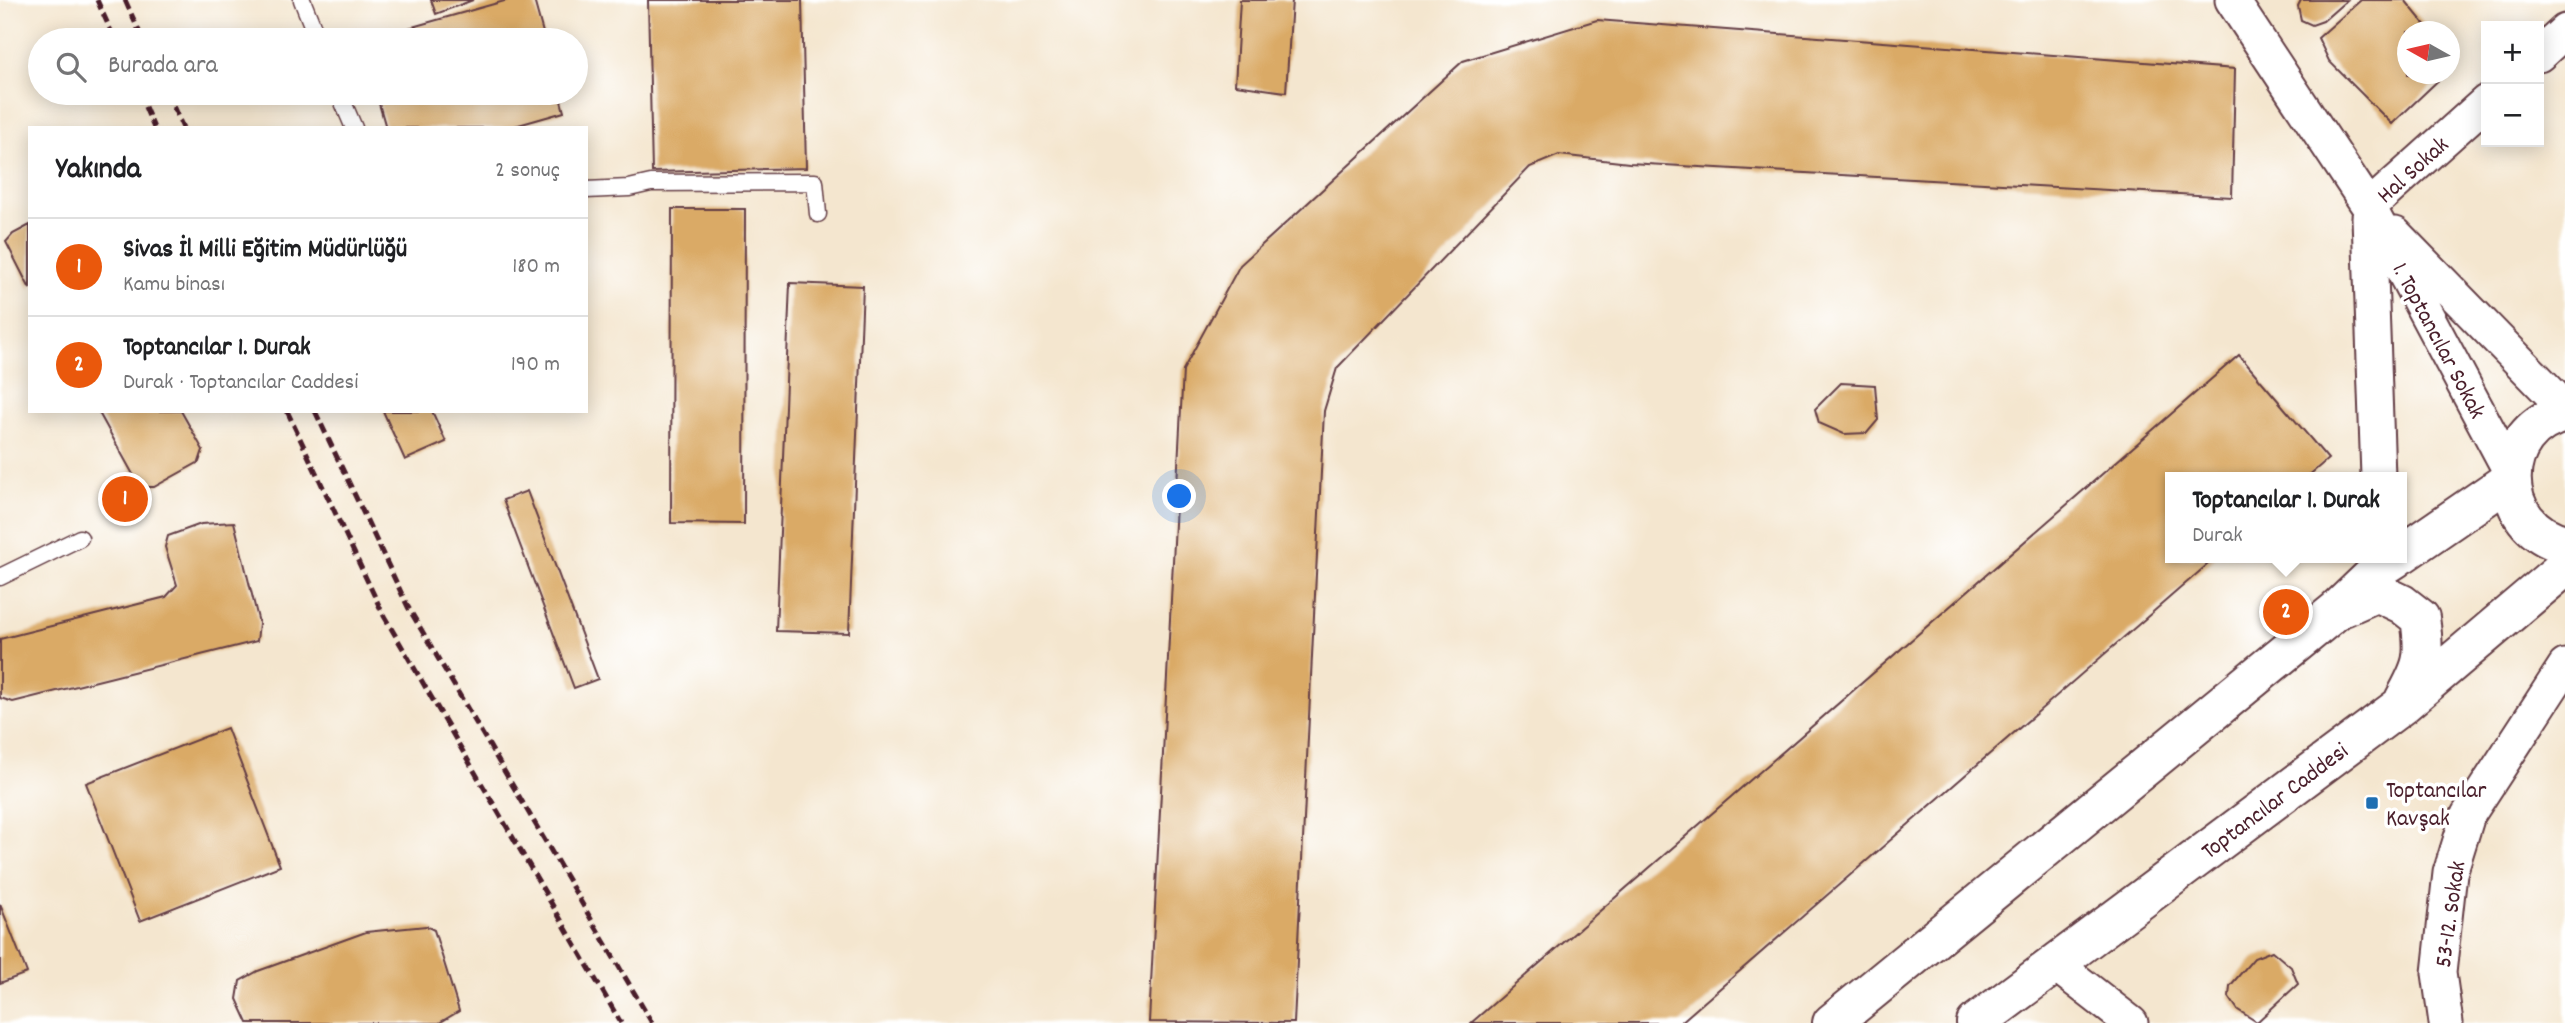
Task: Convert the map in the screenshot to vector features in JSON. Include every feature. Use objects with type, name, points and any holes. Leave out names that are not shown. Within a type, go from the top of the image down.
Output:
[{"type":"street","name":"1. Toptancılar Sokak","points":[[2232,0],[2369,207],[2511,476]]},
{"type":"street","points":[[2544,50],[2565,31]]},
{"type":"street","name":"Hal Sokak","points":[[2369,207],[2481,106]]},
{"type":"street","name":"1. Toptancılar Sokak","points":[[2369,207],[2565,411]]},
{"type":"street","name":"1. Toptancılar Sokak","points":[[2369,207],[2378,472]]},
{"type":"street","points":[[2565,411],[2546,420],[2528,435],[2516,455],[2511,476],[2516,502],[2527,522],[2546,537],[2565,544]]},
{"type":"street","points":[[2407,547],[2511,476]]},
{"type":"street","points":[[1832,1023],[2337,610],[2386,563]]},
{"type":"street","name":"Toptancılar Caddesi","points":[[1976,1023],[2402,705],[2565,567]]},
{"type":"street","points":[[2337,610],[2377,592],[2402,604],[2420,618],[2424,641],[2421,670],[2402,705]]},
{"type":"street","name":"53-12. Sokak","points":[[2446,1023],[2439,973],[2450,873],[2468,815],[2565,666]]},
{"type":"street","points":[[2055,964],[2131,1023]]},
{"type":"lane","points":[[302,0],[313,28]]},
{"type":"lane","points":[[345,105],[353,126]]},
{"type":"lane","points":[[588,190],[629,188],[651,183],[816,182],[818,214]]},
{"type":"lane","points":[[0,577],[80,538]]},
{"type":"building","points":[[431,0],[473,0],[436,14]]},
{"type":"building","points":[[508,0],[534,0],[542,28],[409,28]]},
{"type":"building","points":[[648,0],[802,0],[806,168],[652,172]]},
{"type":"building","points":[[1240,0],[1292,0],[1286,92],[1235,85]]},
{"type":"building","points":[[2301,0],[2347,0],[2323,21],[2312,25],[2301,20],[2298,6]]},
{"type":"building","points":[[2361,0],[2405,0],[2422,21],[2397,21],[2397,84],[2434,84],[2392,124],[2329,61],[2318,38]]},
{"type":"building","points":[[1597,20],[2235,69],[2232,197],[1629,163],[1559,155],[1530,167],[1337,368],[1324,411],[1294,1023],[1149,1022],[1183,370],[1240,265],[1463,61]]},
{"type":"building","points":[[379,105],[562,105],[564,112],[515,126],[385,126]]},
{"type":"building","points":[[672,209],[745,209],[744,524],[671,523]]},
{"type":"building","points":[[28,226],[28,285],[6,242],[13,234]]},
{"type":"building","points":[[790,283],[863,286],[849,633],[776,631]]},
{"type":"building","points":[[2239,355],[2328,459],[2313,472],[2165,472],[2165,563],[2209,563],[1680,1023],[1471,1023]]},
{"type":"building","points":[[1841,383],[1875,385],[1878,420],[1867,433],[1844,434],[1819,423],[1815,409]]},
{"type":"building","points":[[99,413],[182,413],[203,450],[199,462],[154,487],[140,487]]},
{"type":"building","points":[[384,413],[433,413],[446,442],[405,460]]},
{"type":"building","points":[[527,491],[598,679],[574,688],[503,500]]},
{"type":"building","points":[[234,522],[259,623],[257,641],[13,702],[0,698],[0,639],[166,597],[177,585],[165,547],[168,536],[201,524]]},
{"type":"building","points":[[227,728],[280,866],[140,921],[86,783]]},
{"type":"building","points":[[0,904],[27,973],[0,983]]},
{"type":"building","points":[[426,926],[434,930],[459,1011],[439,1023],[248,1023],[237,999],[240,981],[258,971],[366,932]]},
{"type":"building","points":[[2272,951],[2291,967],[2298,984],[2257,1022],[2238,1010],[2229,997],[2230,986],[2254,958]]},
{"type":"railway","points":[[97,0],[110,28]]},
{"type":"railway","points":[[125,0],[138,28]]},
{"type":"railway","points":[[144,105],[153,126]]},
{"type":"railway","points":[[172,105],[182,126]]},
{"type":"railway","points":[[288,413],[384,616],[621,1023]]},
{"type":"railway","points":[[316,413],[408,607],[652,1023]]},
{"type":"place","name":"Sivas İl Milli Eğitim Müdürlüğü","points":[[125,499]]},
{"type":"place","name":"Toptancılar 1. Durak","points":[[2286,612]]},
{"type":"place","name":"Toptancılar Kavşak","points":[[2372,803]]}]
